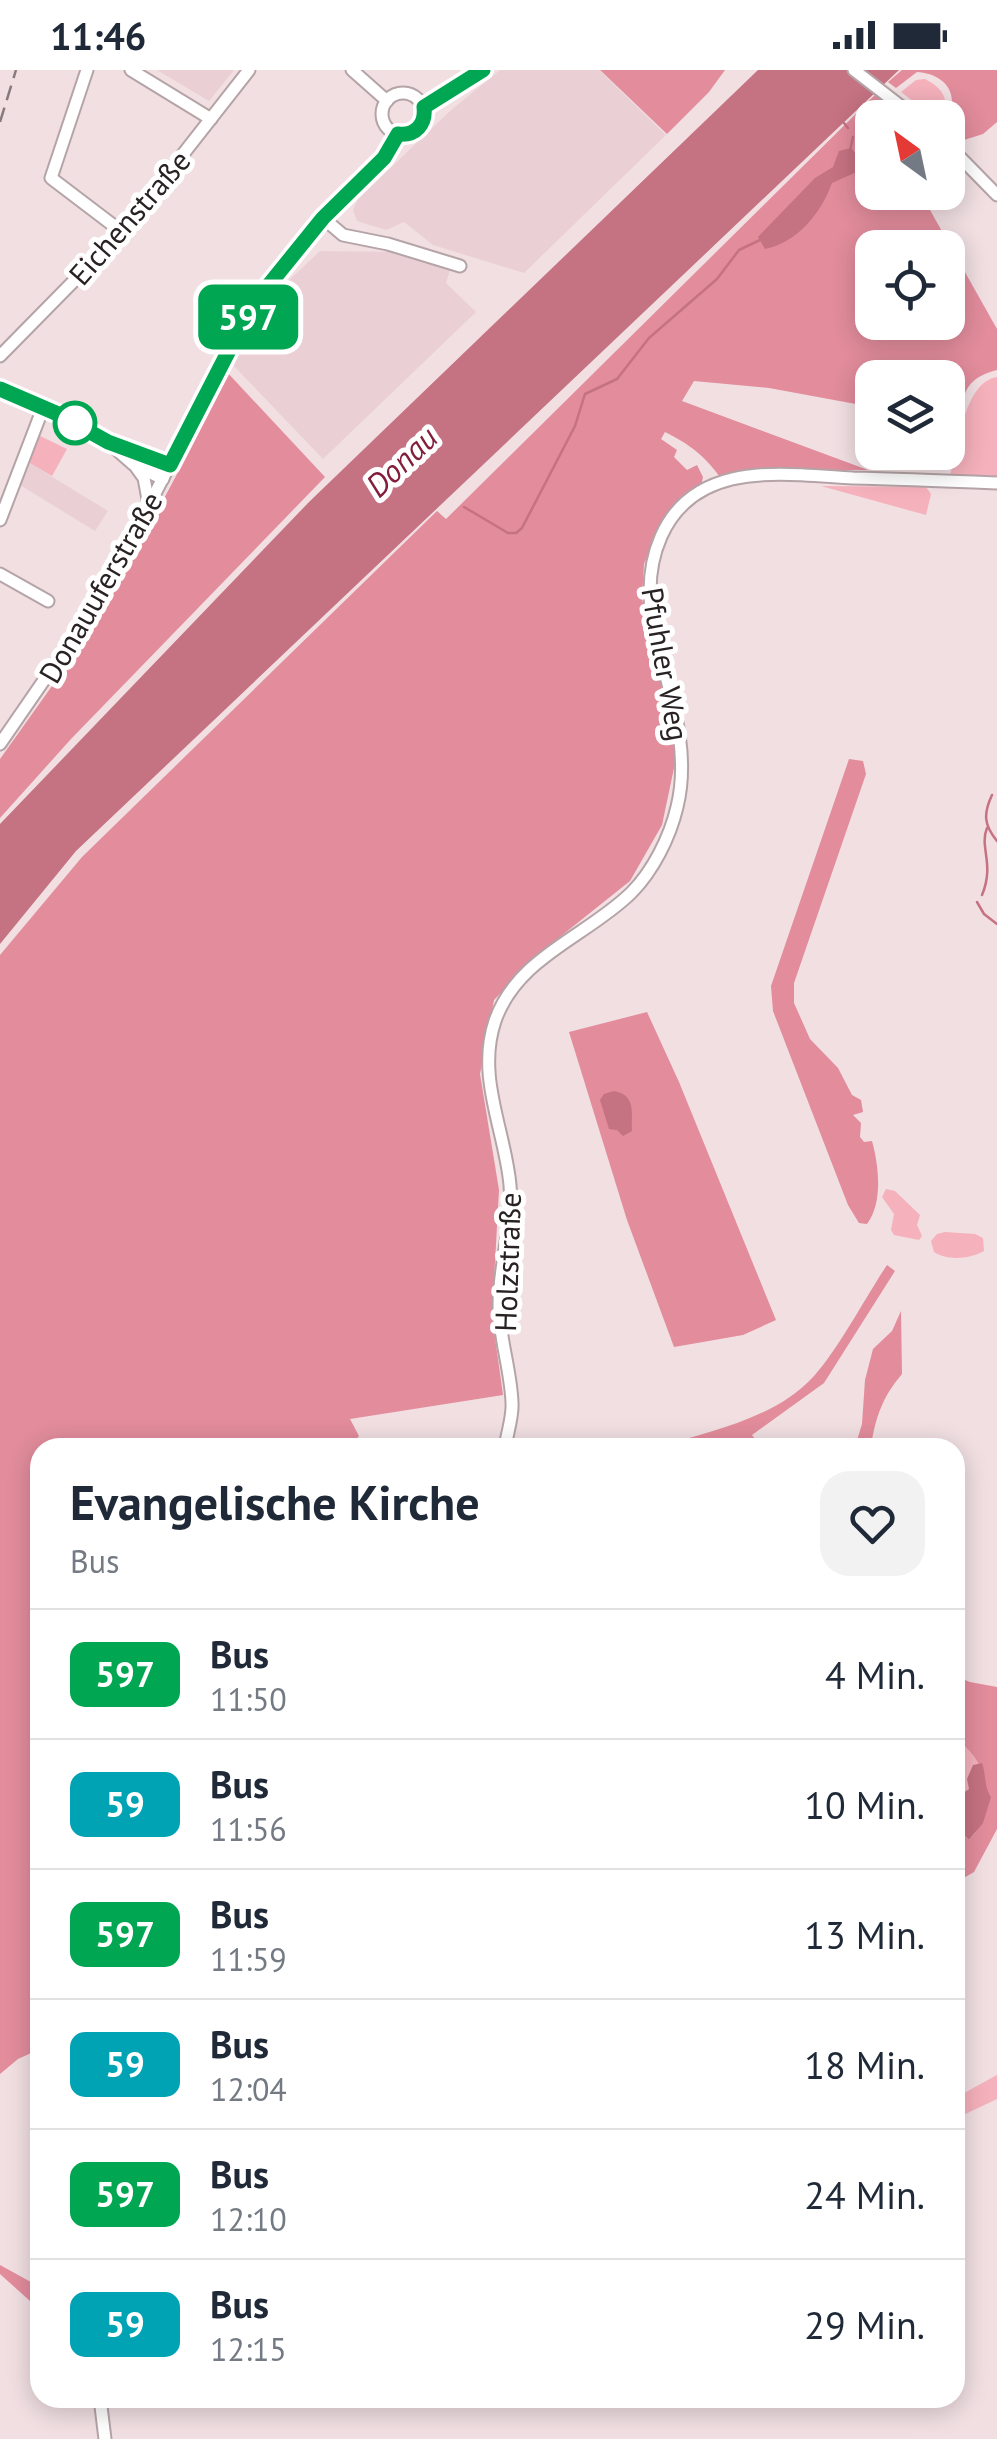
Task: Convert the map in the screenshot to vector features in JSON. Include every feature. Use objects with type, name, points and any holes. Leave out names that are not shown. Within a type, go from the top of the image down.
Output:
[{"type":"street","points":[[87,70],[51,178],[122,232]]},
{"type":"street","points":[[131,70],[211,119]]},
{"type":"street","name":"Eichenstraße","points":[[0,356],[122,232],[249,70]]},
{"type":"street","points":[[352,70],[387,101]]},
{"type":"street","name":"Donauuferstraße","points":[[0,744],[102,596],[241,327],[280,269],[323,218],[384,158],[398,134],[419,128],[424,107],[483,70]]},
{"type":"street","points":[[854,70],[894,100]]},
{"type":"street","points":[[398,134],[389,129],[383,118],[387,101],[394,95],[408,93],[424,107]]},
{"type":"street","points":[[965,162],[997,195]]},
{"type":"street","points":[[323,218],[343,235],[460,266]]},
{"type":"street","points":[[0,389],[108,442],[170,465]]},
{"type":"street","points":[[0,520],[44,408]]},
{"type":"street","points":[[108,442],[144,478],[149,508]]},
{"type":"street","points":[[133,464],[163,479]]},
{"type":"street","name":"Pfuhler Weg","points":[[499,1136],[489,1060],[500,1008],[524,973],[632,892],[662,848],[677,807],[683,758],[652,613],[649,578],[658,542],[670,522],[686,502],[715,484],[746,477],[997,483]]},
{"type":"street","points":[[0,574],[48,601]]},
{"type":"street","name":"Holzstraße","points":[[499,1136],[511,1202],[498,1310],[513,1406],[507,1438]]},
{"type":"street","points":[[101,2408],[105,2439]]},
{"type":"shaded area","points":[[157,70],[234,70],[209,101]]},
{"type":"shaded area","points":[[500,70],[599,70],[666,135],[524,273],[433,245],[404,222],[386,230],[357,221],[353,210],[358,199],[450,111]]},
{"type":"shaded area","points":[[600,70],[725,70],[667,134]]},
{"type":"shaded area","points":[[902,70],[997,70],[997,122],[983,134],[965,140],[965,100],[952,100],[949,89],[936,77],[917,72],[896,88],[888,82]]},
{"type":"shaded area","points":[[925,79],[936,86],[944,100],[912,100],[901,92],[916,80]]},
{"type":"shaded area","points":[[855,115],[855,210],[930,210],[941,230],[855,230],[855,340],[965,340],[965,272],[997,329],[997,370],[977,378],[965,393],[965,360],[855,360],[855,404],[769,388],[694,381],[682,401],[855,465],[855,470],[868,470],[756,471],[720,477],[702,456],[681,441],[665,432],[661,439],[677,450],[674,457],[687,470],[697,465],[703,477],[701,486],[669,513],[644,564],[642,599],[678,749],[662,825],[630,881],[541,952],[494,1000],[480,1074],[499,1190],[492,1316],[503,1395],[350,1419],[357,1438],[30,1438],[30,2054],[0,2074],[0,955],[82,857],[437,511],[446,519]]},
{"type":"shaded area","points":[[320,251],[402,252],[451,267],[446,283],[476,312],[323,459],[230,362],[276,285],[285,284]]},
{"type":"shaded area","points":[[225,370],[325,477],[71,739],[0,818],[0,759],[99,620],[176,476]]},
{"type":"shaded area","points":[[997,377],[997,477],[950,476],[951,470],[965,470],[965,418],[977,390]]},
{"type":"shaded area","points":[[38,435],[67,449],[52,476],[28,462]]},
{"type":"shaded area","points":[[28,462],[108,511],[95,531],[20,485]]},
{"type":"shaded area","points":[[821,486],[926,487],[931,494],[926,515]]},
{"type":"shaded area","points":[[849,759],[863,761],[866,774],[794,983],[794,1003],[810,1039],[838,1068],[852,1095],[861,1100],[863,1112],[853,1115],[861,1123],[860,1137],[864,1142],[872,1141],[878,1173],[876,1206],[867,1224],[859,1223],[848,1205],[773,1011],[771,986]]},
{"type":"shaded area","points":[[647,1012],[776,1320],[743,1335],[674,1347],[627,1220],[569,1032]]},
{"type":"shaded area","points":[[886,1189],[895,1191],[920,1215],[919,1240],[894,1235],[894,1214],[882,1197]]},
{"type":"shaded area","points":[[945,1232],[975,1234],[983,1238],[984,1251],[959,1258],[940,1255],[934,1252],[931,1241]]},
{"type":"shaded area","points":[[887,1265],[895,1271],[824,1383],[752,1435],[754,1438],[688,1438],[742,1421],[781,1403],[814,1376]]},
{"type":"shaded area","points":[[901,1311],[902,1374],[881,1408],[873,1438],[858,1438],[873,1349],[892,1331]]},
{"type":"shaded area","points":[[965,1680],[997,1687],[997,1829],[974,1872],[965,1877],[965,1836],[969,1840],[978,1829],[986,1801],[982,1772],[967,1748]]},
{"type":"shaded area","points":[[967,1745],[982,1763],[973,1765],[969,1789],[965,1792]]},
{"type":"shaded area","points":[[997,2075],[997,2099],[965,2114],[965,2093]]},
{"type":"shaded area","points":[[0,2265],[30,2282],[30,2301],[0,2274]]},
{"type":"water","name":"Donau","points":[[758,70],[899,70],[867,100],[855,100],[855,112],[76,851],[0,944],[0,824],[309,502]]},
{"type":"water","points":[[851,148],[855,153],[855,173],[832,183],[822,205],[798,233],[765,249],[758,237],[815,178],[833,167],[839,151]]},
{"type":"water","points":[[614,1091],[626,1097],[631,1106],[632,1131],[623,1136],[609,1129],[600,1100]]},
{"type":"water","points":[[982,1763],[991,1797],[983,1823],[969,1840],[965,1836],[965,1792],[969,1789],[967,1779],[973,1765]]},
{"type":"waterway","points":[[844,123],[848,128]]},
{"type":"waterway","points":[[850,151],[853,137]]},
{"type":"waterway","points":[[464,507],[508,533],[522,528],[575,426],[585,394],[617,379],[649,338],[717,279],[739,250],[760,240]]},
{"type":"waterway","points":[[992,795],[986,819],[997,841]]},
{"type":"waterway","points":[[982,895],[987,874],[987,828]]},
{"type":"waterway","points":[[977,902],[997,924]]},
{"type":"railway","points":[[0,122],[16,70]]},
{"type":"bus line","name":"597","points":[[0,389],[58,414],[108,442],[170,465],[241,327],[280,269],[384,158],[398,134],[419,128],[424,107],[483,70]]}]
